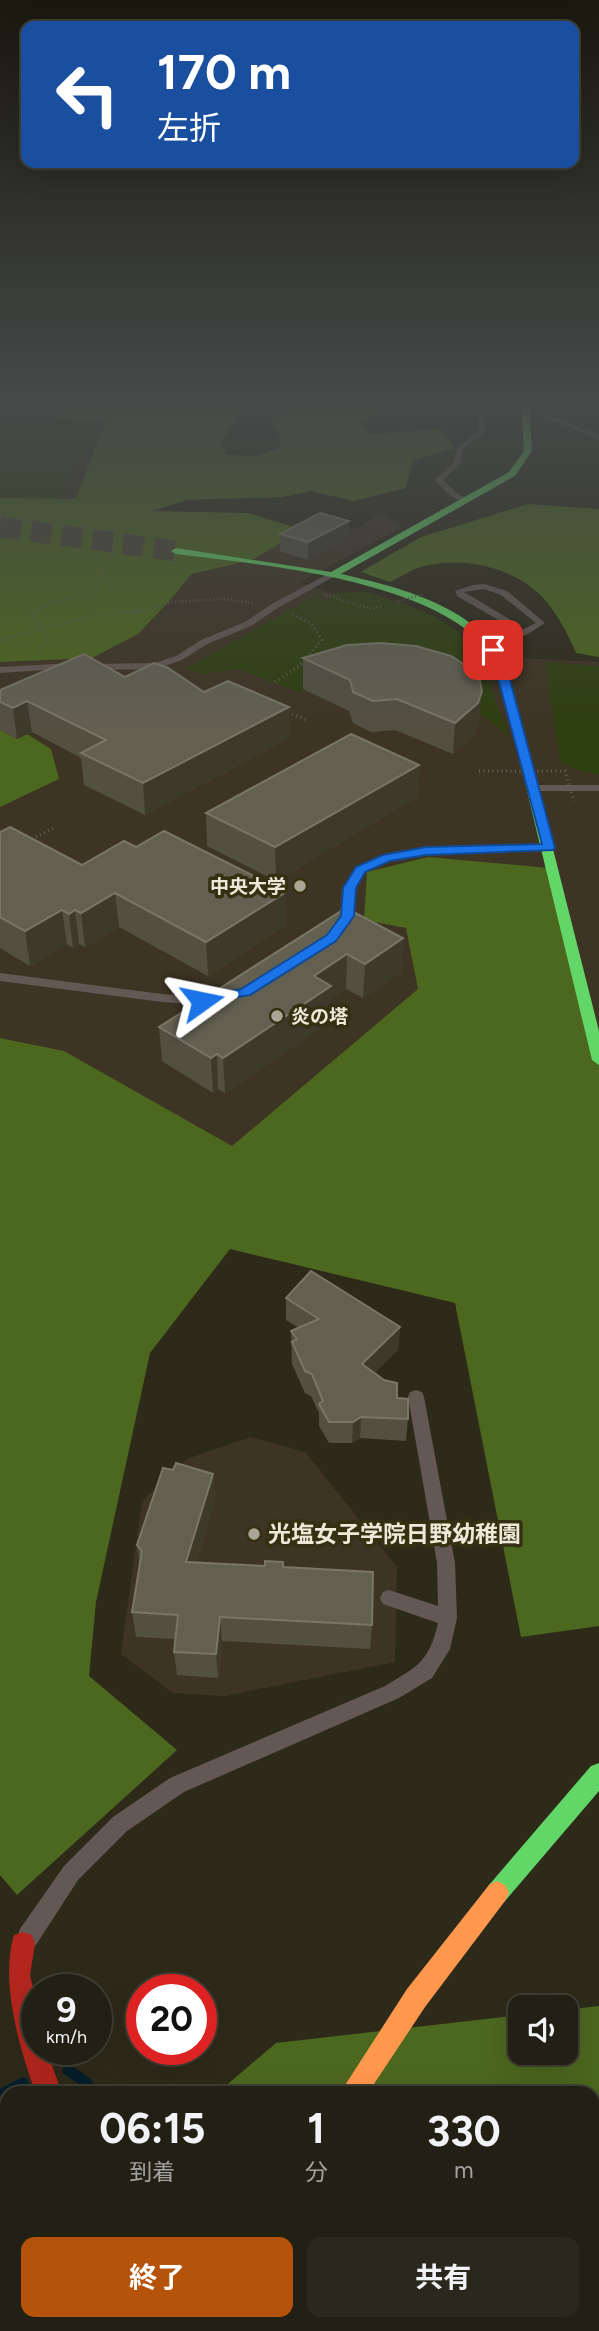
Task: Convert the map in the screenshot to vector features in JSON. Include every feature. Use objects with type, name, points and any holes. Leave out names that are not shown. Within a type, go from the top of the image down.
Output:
[{"type":"street","points":[[331,576],[445,512]]},
{"type":"street","points":[[176,551],[271,564],[331,576],[429,605],[460,621],[488,642],[498,658],[505,680],[534,788],[599,1060]]},
{"type":"street","points":[[359,2086],[416,1998],[477,1917],[599,1774]]},
{"type":"street","points":[[14,1967],[35,2058],[46,2086]]},
{"type":"lane","points":[[0,670],[73,666],[156,666],[248,624],[273,607],[331,576]]},
{"type":"lane","points":[[488,642],[510,636],[537,628],[541,623],[497,588],[481,585],[459,591],[513,625],[515,630],[510,636]]},
{"type":"lane","points":[[129,667],[153,677],[165,675],[170,661]]},
{"type":"lane","points":[[534,788],[599,788]]},
{"type":"lane","points":[[331,938],[348,916],[349,888],[360,870],[387,857],[426,851],[549,848]]},
{"type":"lane","points":[[0,976],[162,998],[202,1001],[224,996]]},
{"type":"lane","points":[[14,1967],[71,1873],[120,1824],[177,1785],[391,1692],[425,1672],[441,1649],[449,1618],[446,1563],[416,1397]]},
{"type":"lane","points":[[389,1598],[449,1618]]},
{"type":"path","points":[[0,517],[114,531],[122,536],[103,567],[102,578],[95,590],[85,597],[44,605],[36,610],[32,616],[48,634],[38,656],[26,669]]},
{"type":"path","points":[[319,593],[371,609],[382,606]]},
{"type":"path","points":[[398,601],[425,594]]},
{"type":"path","points":[[0,640],[96,615],[134,613],[183,601],[222,599],[258,603]]},
{"type":"path","points":[[275,682],[299,666],[322,640],[321,634],[307,619],[283,613]]},
{"type":"path","points":[[281,709],[306,720]]},
{"type":"path","points":[[480,771],[565,771],[574,801]]},
{"type":"path","points":[[28,841],[56,827]]},
{"type":"shaded area","name":"中央大学","points":[[0,512],[161,512],[161,527],[356,529],[382,513],[403,527],[298,583],[340,595],[366,592],[405,603],[459,632],[479,656],[599,662],[599,1170],[159,1201],[0,1110]]},
{"type":"shaded area","name":"光塩女子学院日野幼稚園","points":[[250,1437],[305,1452],[397,1567],[395,1662],[224,1696],[173,1693],[121,1654],[142,1501],[187,1459]]},
{"type":"green space","points":[[0,512],[248,513],[303,530],[252,560],[191,574],[138,634],[92,658],[0,662]]},
{"type":"green space","points":[[503,512],[599,512],[599,657],[576,653],[563,626],[546,601],[521,580],[490,567],[441,563],[421,567],[390,582],[361,572],[421,537]]},
{"type":"green space","points":[[366,592],[433,615],[459,632],[479,656],[509,736],[478,712],[305,690],[298,692],[238,669],[201,674],[187,668],[314,596],[328,601],[331,599],[327,597],[332,594],[347,598],[332,593]]},
{"type":"green space","points":[[545,662],[599,666],[599,775],[580,771],[560,762]]},
{"type":"green space","points":[[0,730],[17,739],[27,734],[51,749],[59,779],[0,807]]},
{"type":"green space","points":[[428,857],[548,868],[599,1056],[599,1626],[521,1637],[455,1303],[230,1249],[150,1353],[96,1602],[89,1676],[177,1750],[17,1895],[0,1875],[0,1038],[64,1051],[232,1146],[418,989],[406,928],[364,920],[367,872]]},
{"type":"green space","points":[[599,2006],[599,2086],[225,2086],[276,2043],[508,2016],[508,2065],[578,2065],[578,2008]]},
{"type":"building","points":[[320,513],[349,521],[308,542],[280,534]]},
{"type":"building","points":[[381,643],[416,646],[451,656],[465,665],[480,681],[482,691],[478,703],[455,723],[397,699],[373,701],[353,692],[350,680],[303,658],[347,645]]},
{"type":"building","points":[[84,654],[125,677],[154,663],[168,668],[204,692],[228,681],[289,707],[143,783],[81,753],[106,740],[27,701],[13,708],[0,702],[0,690]]},
{"type":"building","points":[[351,734],[419,765],[275,847],[206,813]]},
{"type":"building","points":[[10,827],[82,865],[124,841],[136,847],[164,831],[286,892],[206,942],[115,893],[81,913],[75,910],[69,914],[62,910],[25,931],[0,917],[0,832]]},
{"type":"building","points":[[346,908],[403,938],[365,964],[347,954],[314,976],[331,986],[223,1058],[217,1054],[211,1058],[159,1027]]},
{"type":"building","points":[[311,1271],[400,1327],[362,1364],[384,1380],[397,1383],[397,1398],[408,1399],[408,1419],[361,1417],[353,1422],[329,1422],[319,1404],[323,1401],[312,1374],[305,1371],[292,1342],[297,1339],[291,1331],[319,1319],[286,1298]]},
{"type":"building","points":[[176,1463],[213,1474],[186,1562],[265,1566],[265,1561],[283,1562],[283,1567],[373,1572],[372,1625],[220,1617],[216,1654],[174,1652],[178,1615],[132,1612],[142,1551],[137,1545],[163,1468],[173,1470]]},
{"type":"waterway","points":[[68,2070],[88,2086]]},
{"type":"waterway","points":[[17,2086],[23,2083]]},
{"type":"tunnel","points":[[0,527],[176,551]]},
{"type":"traffic: fast","points":[[331,576],[445,512]]},
{"type":"traffic: fast","points":[[176,551],[297,568],[387,589],[428,604],[463,622],[489,645],[499,661],[505,679],[599,1060]]},
{"type":"traffic: fast","points":[[497,1893],[599,1774]]},
{"type":"traffic: slow","points":[[358,2086],[416,1998],[497,1893]]},
{"type":"traffic: jam","points":[[23,1944],[18,1975],[35,2058],[46,2086]]},
{"type":"place","name":"中央大学","points":[[300,886]]},
{"type":"place","name":"炎の塔","points":[[277,1016]]},
{"type":"place","name":"光塩女子学院日野幼稚園","points":[[254,1534]]},
{"type":"route","points":[[202,1001],[245,992],[331,938],[348,916],[349,888],[360,870],[387,857],[426,851],[549,848],[505,680],[493,650]]}]
